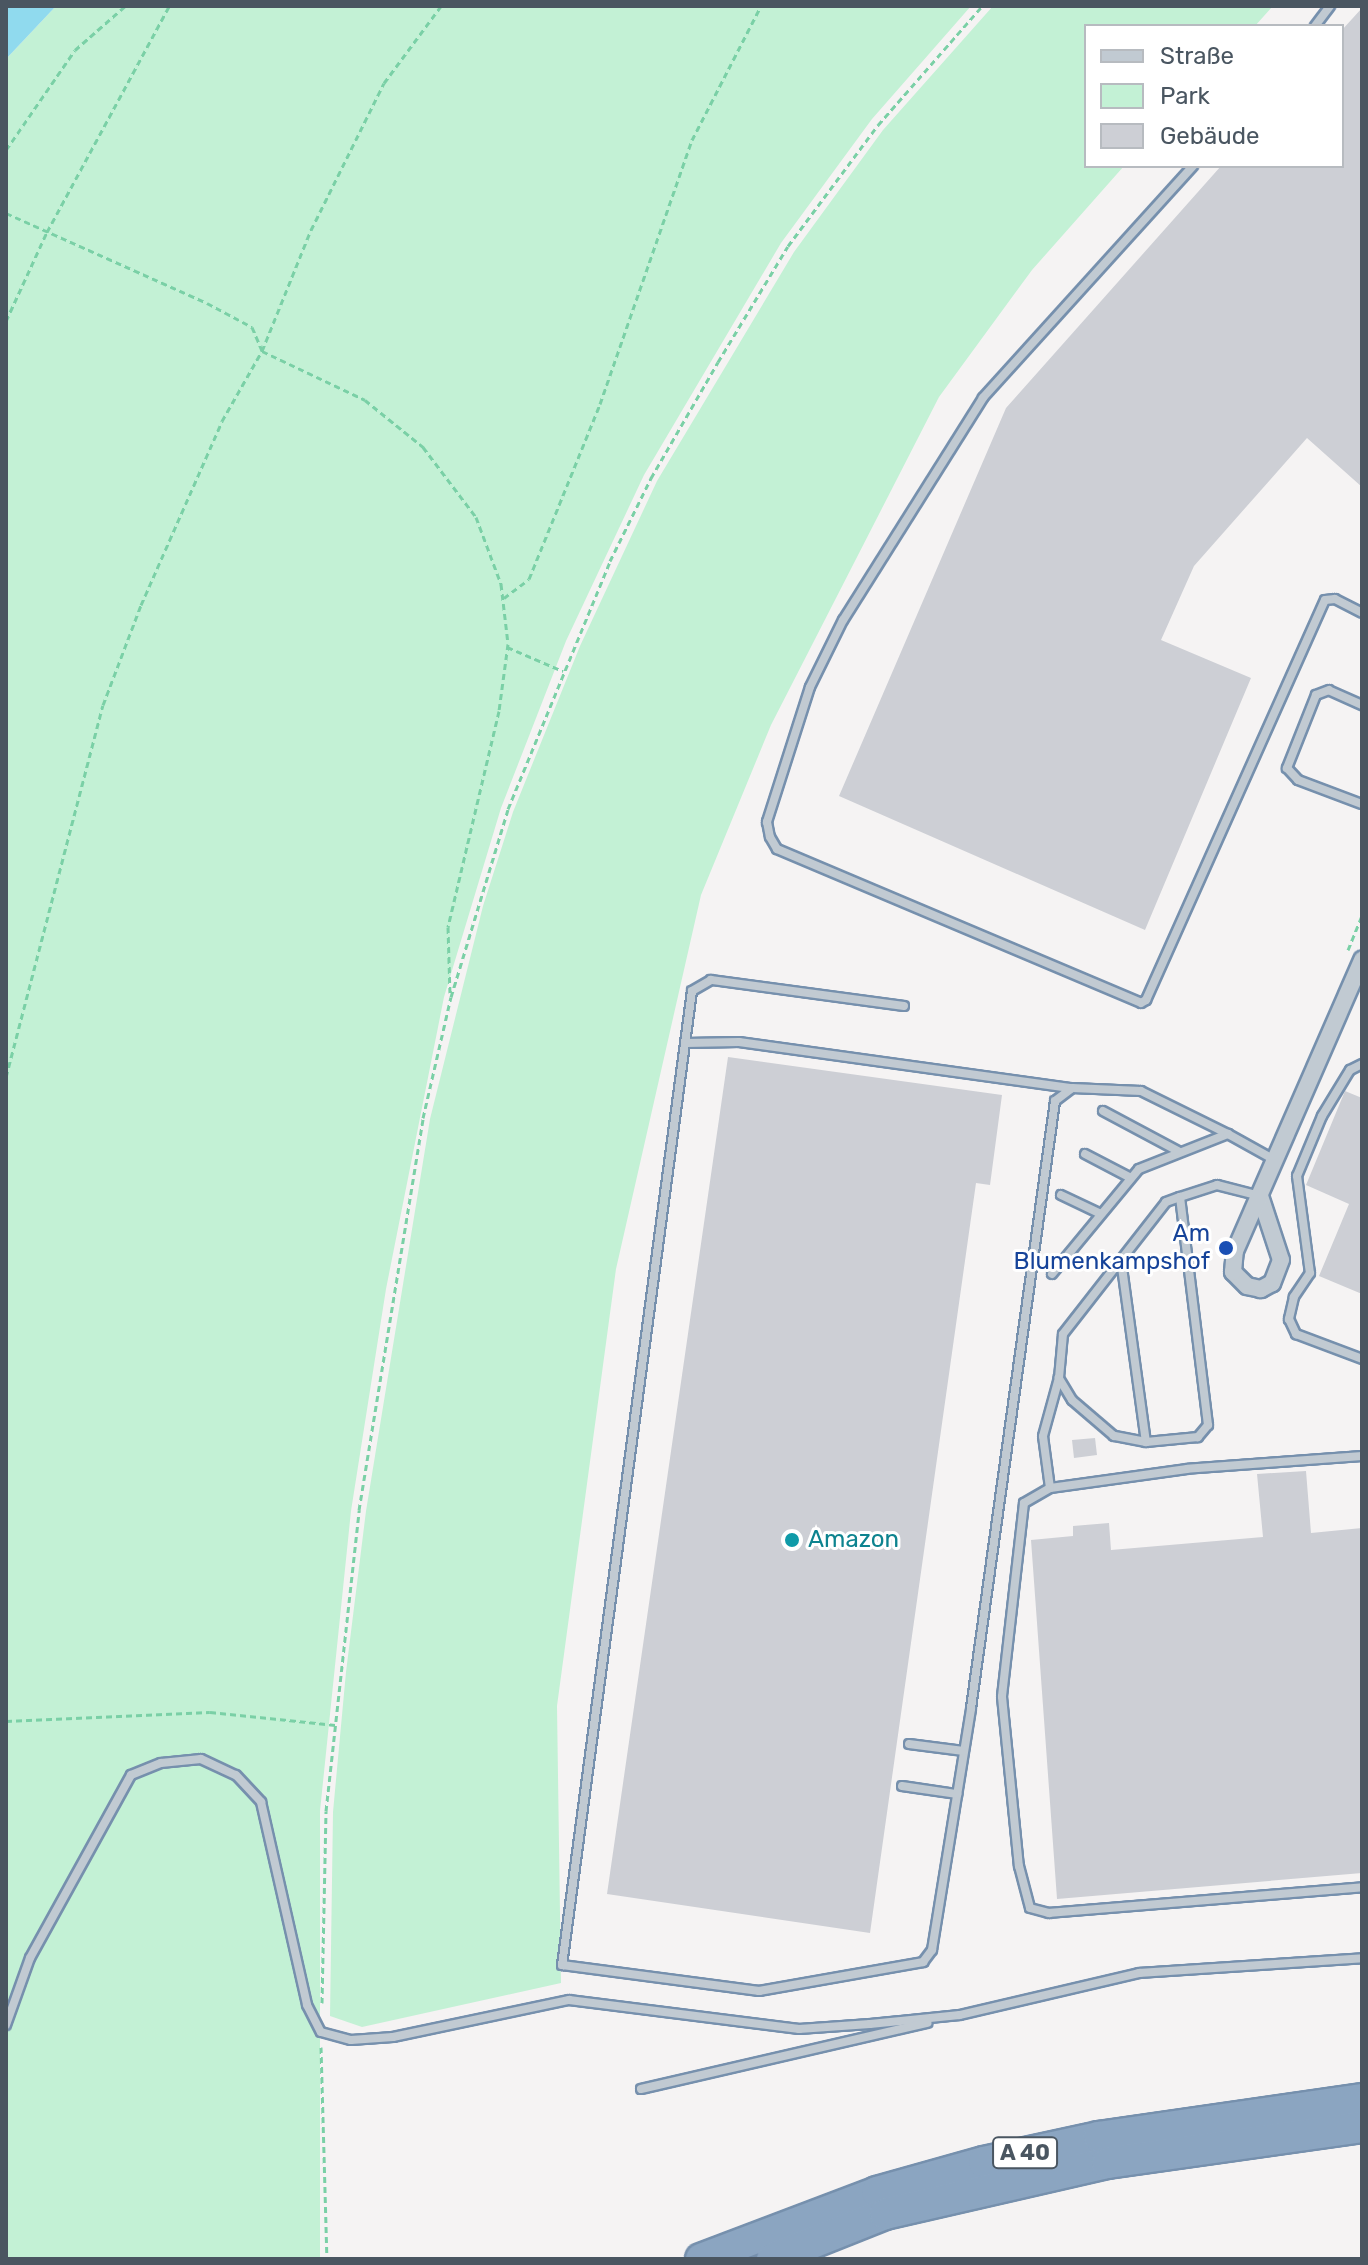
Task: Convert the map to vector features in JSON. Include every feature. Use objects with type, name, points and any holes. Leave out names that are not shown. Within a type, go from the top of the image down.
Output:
[{"type":"highway","name":"A 40","points":[[701,2259],[877,2192],[984,2162],[1099,2137],[1362,2099]]},
{"type":"highway","name":"A 40","points":[[772,2259],[885,2214],[1107,2163],[1362,2127]]},
{"type":"street","points":[[1260,1196],[1281,1260],[1272,1283],[1261,1289],[1247,1286],[1233,1272],[1235,1251],[1362,960]]},
{"type":"lane","points":[[1316,24],[1330,6]]},
{"type":"lane","points":[[1191,168],[983,398],[843,620],[810,687],[767,822],[770,837],[777,849],[1141,1003],[1325,600],[1335,599],[1362,613]]},
{"type":"lane","points":[[1362,705],[1329,690],[1316,695],[1287,768],[1298,780],[1362,804]]},
{"type":"lane","points":[[904,1006],[711,980],[692,991],[593,1706],[562,1965],[759,1991],[923,1962],[932,1950],[964,1751],[1055,1101],[1072,1088]]},
{"type":"lane","points":[[686,1043],[739,1042],[1072,1088],[1141,1091],[1276,1160]]},
{"type":"lane","points":[[1362,1064],[1350,1070],[1322,1116],[1297,1176],[1310,1273],[1294,1297],[1289,1319],[1296,1334],[1362,1359]]},
{"type":"lane","points":[[1103,1111],[1178,1151]]},
{"type":"lane","points":[[1052,1274],[1129,1177],[1178,1151],[1228,1134]]},
{"type":"lane","points":[[1085,1154],[1129,1177]]},
{"type":"lane","points":[[1050,1488],[1043,1436],[1059,1378],[1063,1334],[1166,1202],[1217,1185],[1260,1196]]},
{"type":"lane","points":[[1061,1195],[1101,1214]]},
{"type":"lane","points":[[1059,1378],[1072,1400],[1114,1436],[1146,1442],[1198,1437],[1208,1425],[1180,1197]]},
{"type":"lane","points":[[1121,1260],[1146,1442]]},
{"type":"lane","points":[[1362,1456],[1187,1469],[1050,1488],[1024,1503],[1003,1666],[1019,1866],[1030,1908],[1049,1913],[1362,1887]]},
{"type":"lane","points":[[909,1744],[964,1751]]},
{"type":"lane","points":[[6,2025],[30,1958],[131,1775],[161,1763],[201,1759],[236,1775],[261,1802],[307,2005],[321,2032],[351,2040],[393,2037],[569,2000],[799,2029],[960,2015]]},
{"type":"lane","points":[[902,1786],[957,1794]]},
{"type":"lane","points":[[641,2089],[1139,1973],[1362,1958]]},
{"type":"path","points":[[6,150],[75,50],[125,6]]},
{"type":"path","points":[[6,321],[47,232],[169,6]]},
{"type":"path","points":[[6,1077],[103,705],[222,421],[262,351],[311,230],[384,83],[441,6]]},
{"type":"path","points":[[504,598],[521,590],[529,579],[600,404],[692,140],[761,6]]},
{"type":"path","points":[[327,2259],[321,2032],[326,1811],[359,1510],[391,1305],[451,997],[508,809],[563,671],[651,478],[788,246],[878,125],[982,6]]},
{"type":"path","points":[[6,213],[252,327],[262,351],[365,400],[423,447],[476,517],[492,550],[504,598],[507,647],[499,711],[448,927],[451,997]]},
{"type":"path","points":[[507,647],[563,671]]},
{"type":"path","points":[[6,1721],[210,1712],[335,1725]]},
{"type":"green space","points":[[56,6],[971,6],[872,119],[781,243],[644,475],[566,641],[501,808],[444,997],[386,1289],[351,1511],[320,1811],[320,2259],[6,2259],[6,59]]},
{"type":"green space","points":[[993,6],[1273,6],[1257,24],[1084,24],[1084,168],[1122,168],[1032,270],[939,397],[771,725],[701,895],[616,1269],[557,1706],[561,1983],[362,2027],[330,2016],[333,1812],[346,1672],[366,1511],[430,1119],[483,906],[513,812],[580,646],[657,481],[794,252],[883,130]]},
{"type":"water","points":[[6,6],[56,6],[6,59]]},
{"type":"building","points":[[1362,8],[1362,487],[1307,438],[1194,566],[1161,640],[1251,678],[1145,930],[839,796],[1006,408],[1219,168],[1344,168],[1344,28]]},
{"type":"building","name":"Amazon","points":[[728,1057],[1002,1095],[990,1185],[976,1183],[870,1933],[607,1894]]},
{"type":"building","points":[[1345,1091],[1362,1098],[1362,1294],[1319,1276],[1349,1204],[1306,1185]]},
{"type":"building","points":[[1095,1438],[1097,1455],[1074,1458],[1072,1440]]},
{"type":"building","points":[[1306,1471],[1311,1533],[1362,1528],[1362,1873],[1057,1899],[1031,1540],[1073,1536],[1073,1526],[1109,1523],[1111,1550],[1263,1537],[1257,1474]]},
{"type":"place","name":"Am Blumenkampshof","points":[[1226,1248]]},
{"type":"place","name":"Amazon","points":[[792,1540]]}]
